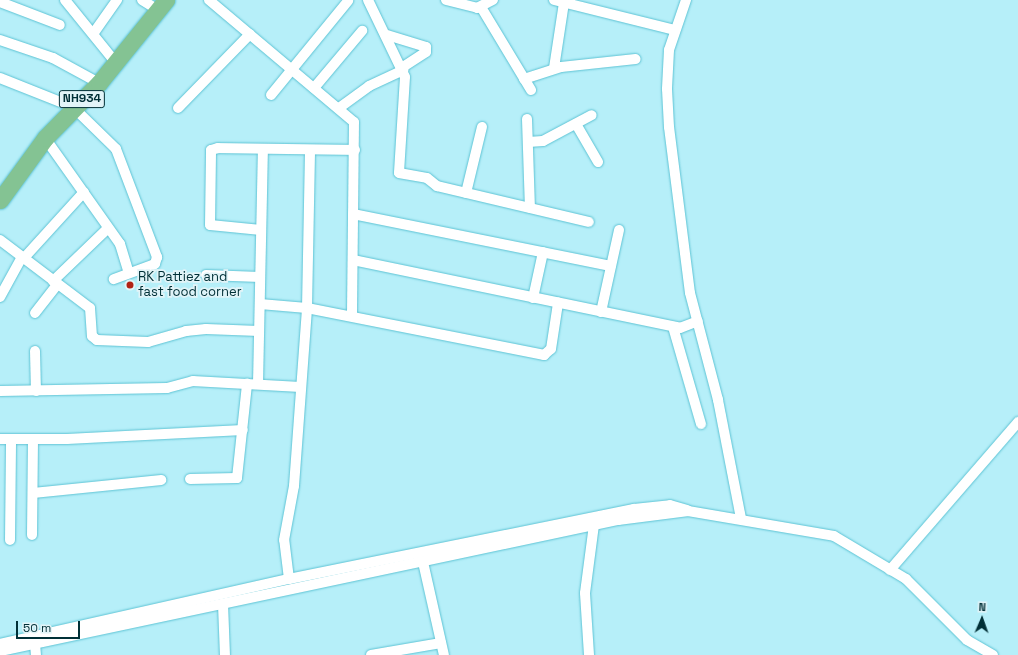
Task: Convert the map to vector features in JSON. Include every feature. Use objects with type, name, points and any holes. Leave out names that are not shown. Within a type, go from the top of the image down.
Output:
[{"type":"highway","name":"NH934","points":[[0,200],[45,138],[73,107],[99,83],[162,5]]},
{"type":"street","points":[[65,0],[116,63]]},
{"type":"street","points":[[93,34],[117,0]]},
{"type":"street","points":[[142,0],[162,5]]},
{"type":"street","points":[[209,0],[354,122],[352,316]]},
{"type":"street","points":[[368,0],[402,69],[406,88],[399,173],[423,177],[437,186],[588,222]]},
{"type":"street","points":[[446,0],[473,8],[481,7],[492,0]]},
{"type":"street","points":[[686,0],[674,30],[668,70],[669,127],[682,242],[698,321],[718,400],[741,518]]},
{"type":"street","points":[[271,95],[348,1]]},
{"type":"street","points":[[554,68],[560,1],[674,30]]},
{"type":"street","points":[[0,2],[60,25]]},
{"type":"street","points":[[481,7],[531,90]]},
{"type":"street","points":[[314,88],[362,31]]},
{"type":"street","points":[[178,108],[250,34]]},
{"type":"street","points":[[339,108],[369,86],[402,69],[426,52],[426,47],[387,36]]},
{"type":"street","points":[[0,40],[53,58],[99,83]]},
{"type":"street","points":[[524,79],[554,68],[636,58]]},
{"type":"street","points":[[0,78],[73,107],[116,149],[157,257],[155,264],[114,279]]},
{"type":"street","points":[[528,142],[542,141],[592,115]]},
{"type":"street","points":[[527,119],[530,208]]},
{"type":"street","points":[[576,124],[598,162]]},
{"type":"street","points":[[466,193],[482,127]]},
{"type":"street","points":[[45,138],[120,244],[129,274]]},
{"type":"street","points":[[261,230],[210,226],[208,157],[214,148],[354,150]]},
{"type":"street","points":[[190,479],[237,478],[243,430],[253,384],[259,331],[263,149]]},
{"type":"street","points":[[289,579],[284,540],[294,486],[300,387],[307,308],[310,150]]},
{"type":"street","points":[[0,297],[23,258],[84,192]]},
{"type":"street","points":[[353,214],[611,266]]},
{"type":"street","points":[[35,313],[55,283],[108,228]]},
{"type":"street","points":[[601,312],[619,230]]},
{"type":"street","points":[[0,240],[90,308],[92,336],[97,340],[148,342],[186,331],[206,329],[259,331]]},
{"type":"street","points":[[533,298],[543,252]]},
{"type":"street","points":[[353,260],[673,327],[684,328],[698,321]]},
{"type":"street","points":[[206,275],[260,277]]},
{"type":"street","points":[[260,304],[307,308],[352,316],[544,355],[551,349],[558,303]]},
{"type":"street","points":[[673,327],[701,424]]},
{"type":"street","points":[[35,351],[36,391]]},
{"type":"street","points":[[0,391],[172,387],[193,381],[300,387]]},
{"type":"street","points":[[890,570],[1018,422]]},
{"type":"street","points":[[0,439],[33,440],[243,430]]},
{"type":"street","points":[[10,540],[11,440]]},
{"type":"street","points":[[32,535],[33,440]]},
{"type":"street","points":[[33,493],[161,480]]},
{"type":"street","points":[[0,644],[289,579],[634,509],[670,505],[688,511],[741,518],[834,536],[906,580],[967,640],[993,655]]},
{"type":"street","points":[[0,651],[594,525],[644,515],[688,511]]},
{"type":"street","points":[[589,655],[585,593],[594,525]]},
{"type":"street","points":[[423,562],[444,655]]},
{"type":"street","points":[[223,604],[225,655]]},
{"type":"street","points":[[372,655],[441,643]]},
{"type":"street","points":[[35,644],[36,655]]},
{"type":"place","name":"RK Pattiez and fast food corner","points":[[130,285]]}]
